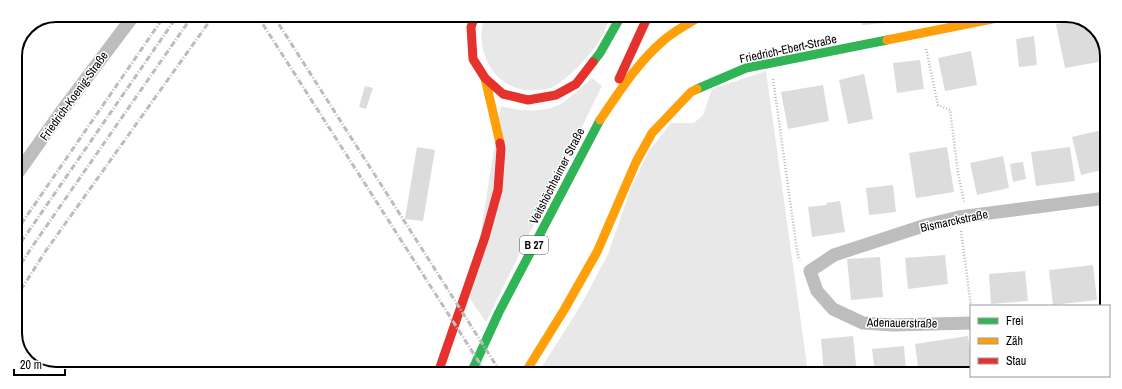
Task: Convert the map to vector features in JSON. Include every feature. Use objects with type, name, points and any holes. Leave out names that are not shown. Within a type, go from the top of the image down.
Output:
[{"type":"main road","points":[[473,22],[471,27],[473,59],[485,78],[503,94],[528,100],[556,95],[576,84],[600,53],[618,22]]},
{"type":"main road","name":"B 27","points":[[600,120],[645,22]]},
{"type":"main road","points":[[600,120],[633,73],[652,51],[676,31],[691,22]]},
{"type":"main road","name":"Friedrich-Ebert-Straße","points":[[529,367],[564,310],[596,252],[636,162],[652,133],[691,92],[746,68],[977,22]]},
{"type":"main road","points":[[440,367],[485,237],[498,190],[502,149],[485,78]]},
{"type":"main road","name":"Veitshöchheimer Straße","points":[[474,367],[500,312],[600,120]]},
{"type":"street","name":"Friedrich-Koenig-Straße","points":[[22,167],[61,112],[129,22]]},
{"type":"street","name":"Bismarckstraße","points":[[810,272],[834,255],[926,225],[959,217],[1100,199]]},
{"type":"street","name":"Adenauerstraße","points":[[810,272],[817,291],[833,309],[863,323],[893,325],[970,323]]},
{"type":"path","points":[[927,54],[938,105],[950,110],[962,196]]},
{"type":"path","points":[[774,86],[798,257]]},
{"type":"path","points":[[959,217],[971,305]]},
{"type":"shaded area","points":[[484,22],[608,22],[596,47],[578,67],[557,85],[548,89],[536,90],[522,89],[509,85],[499,78],[491,68],[485,56],[482,43]]},
{"type":"shaded area","points":[[766,71],[807,367],[542,367],[581,305],[608,254],[631,188],[649,151],[671,123],[694,123],[703,115],[712,89]]},
{"type":"shaded area","points":[[592,78],[602,86],[486,322],[470,299],[501,106],[530,110],[552,108],[567,100]]},
{"type":"building","points":[[862,22],[885,23],[862,25]]},
{"type":"building","points":[[1070,22],[1087,29],[1093,35],[1098,45],[1100,62],[1065,68],[1056,24]]},
{"type":"building","points":[[1034,36],[1037,65],[1019,67],[1016,39]]},
{"type":"building","points":[[971,51],[977,85],[945,91],[938,58]]},
{"type":"building","points":[[920,60],[924,89],[897,93],[893,63]]},
{"type":"building","points":[[864,74],[873,119],[848,124],[839,80]]},
{"type":"building","points":[[823,85],[829,121],[788,129],[781,92]]},
{"type":"building","points":[[365,86],[373,88],[366,109],[359,107]]},
{"type":"building","points":[[1100,130],[1100,170],[1081,175],[1072,137]]},
{"type":"building","points":[[417,147],[435,150],[423,221],[405,219]]},
{"type":"building","points":[[947,147],[954,192],[916,198],[909,153]]},
{"type":"building","points":[[1070,147],[1075,181],[1036,186],[1031,152]]},
{"type":"building","points":[[1003,156],[1009,188],[977,195],[970,163]]},
{"type":"building","points":[[1023,162],[1026,179],[1013,182],[1010,164]]},
{"type":"building","points":[[893,185],[896,212],[869,215],[866,188]]},
{"type":"building","points":[[840,201],[845,232],[812,237],[808,207],[827,205],[826,203]]},
{"type":"building","points":[[945,255],[948,284],[908,289],[905,258]]},
{"type":"building","points":[[880,257],[883,297],[851,300],[847,259]]},
{"type":"building","points":[[1093,265],[1097,300],[1053,305],[1049,270]]},
{"type":"building","points":[[1025,271],[1028,301],[991,304],[989,274]]},
{"type":"building","points":[[853,336],[856,367],[823,367],[821,339]]},
{"type":"building","points":[[968,336],[970,367],[918,367],[915,344]]},
{"type":"building","points":[[904,346],[906,367],[874,367],[872,349]]},
{"type":"railway","points":[[22,223],[160,22]]},
{"type":"railway","points":[[22,241],[173,22]]},
{"type":"railway","points":[[22,262],[188,22]]},
{"type":"railway","points":[[22,288],[45,252],[209,22]]},
{"type":"railway","points":[[261,22],[482,367]]},
{"type":"railway","points":[[277,22],[497,367]]},
{"type":"traffic: fast","points":[[593,62],[600,53],[618,22]]},
{"type":"traffic: fast","points":[[697,89],[746,68],[887,40]]},
{"type":"traffic: fast","points":[[474,367],[499,312],[600,120]]},
{"type":"traffic: slow","points":[[600,120],[629,78],[646,58],[664,40],[691,22]]},
{"type":"traffic: slow","points":[[887,40],[977,22]]},
{"type":"traffic: slow","points":[[485,78],[500,143]]},
{"type":"traffic: slow","points":[[529,367],[564,310],[597,252],[636,162],[652,133],[691,92],[697,89]]},
{"type":"traffic: jam","points":[[473,22],[471,27],[473,59],[485,78],[503,94],[528,100],[556,95],[576,84],[593,62]]},
{"type":"traffic: jam","points":[[619,79],[645,22]]},
{"type":"traffic: jam","points":[[440,367],[485,237],[498,190],[501,149],[500,143]]}]
